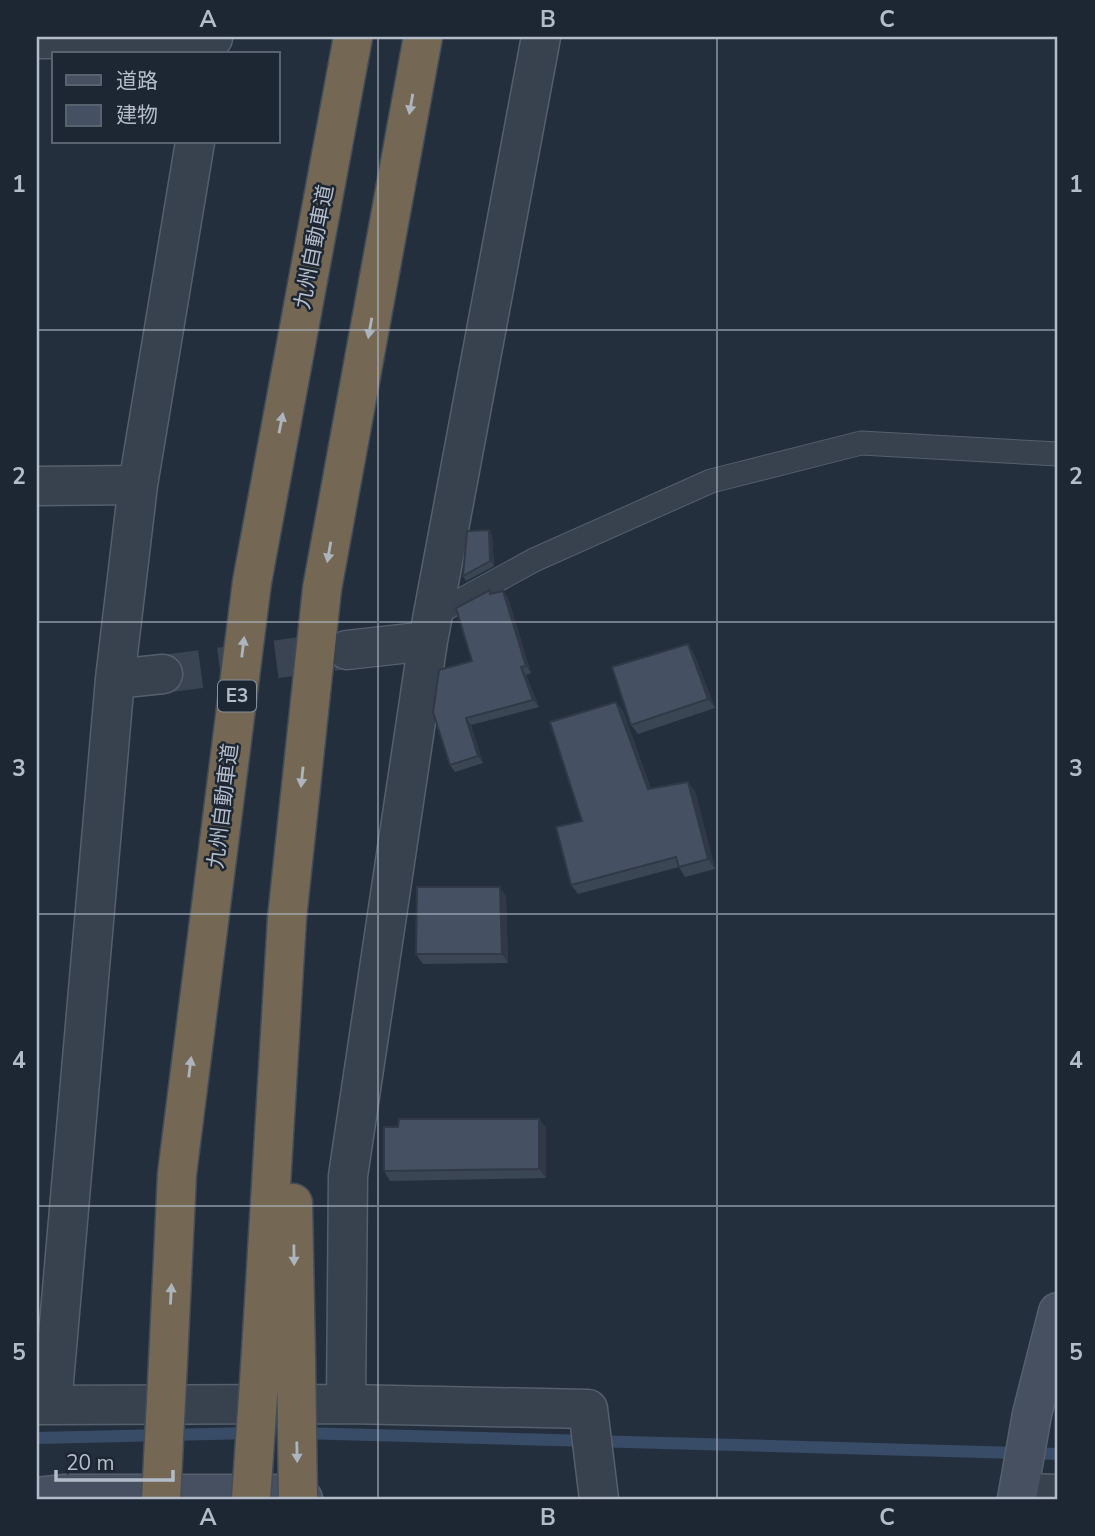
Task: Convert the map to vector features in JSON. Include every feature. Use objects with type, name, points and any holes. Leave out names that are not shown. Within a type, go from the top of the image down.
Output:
[{"type":"highway","name":"九州自動車道","points":[[161,1499],[177,1174],[252,582],[353,37]]},
{"type":"highway","points":[[251,1499],[278,1356],[287,918],[323,589],[423,37]]},
{"type":"highway","points":[[278,1356],[301,1499]]},
{"type":"main road","points":[[1018,1496],[1032,1414],[1058,1312]]},
{"type":"main road","points":[[37,1497],[65,1494],[281,1494],[301,1499]]},
{"type":"street","points":[[37,39],[213,37]]},
{"type":"street","points":[[346,1405],[348,1176],[430,628],[541,37]]},
{"type":"street","points":[[195,144],[138,485],[115,679],[44,1405],[346,1405],[588,1409],[599,1499]]},
{"type":"street","points":[[37,486],[138,485]]},
{"type":"street","points":[[347,650],[430,628]]},
{"type":"street","points":[[115,679],[163,674]]},
{"type":"street","points":[[1018,1496],[1058,1494]]},
{"type":"lane","points":[[430,628],[534,560],[711,481],[862,443],[1058,454]]},
{"type":"building","points":[[489,530],[490,561],[463,576],[467,531]]},
{"type":"building","points":[[490,590],[490,594],[503,591],[526,666],[521,667],[533,700],[466,718],[478,756],[450,765],[433,712],[439,670],[472,661],[456,608]]},
{"type":"building","points":[[688,644],[708,699],[631,725],[612,667]]},
{"type":"building","points":[[616,702],[648,789],[688,782],[708,859],[679,867],[676,857],[571,885],[556,827],[582,821],[550,722]]},
{"type":"building","points":[[417,887],[500,887],[502,954],[416,954]]},
{"type":"building","points":[[399,1119],[539,1119],[539,1169],[384,1171],[384,1127],[398,1127]]},
{"type":"waterway","points":[[37,1438],[253,1433]]},
{"type":"waterway","points":[[299,1433],[1058,1454]]},
{"type":"tunnel","points":[[163,674],[347,650]]}]
